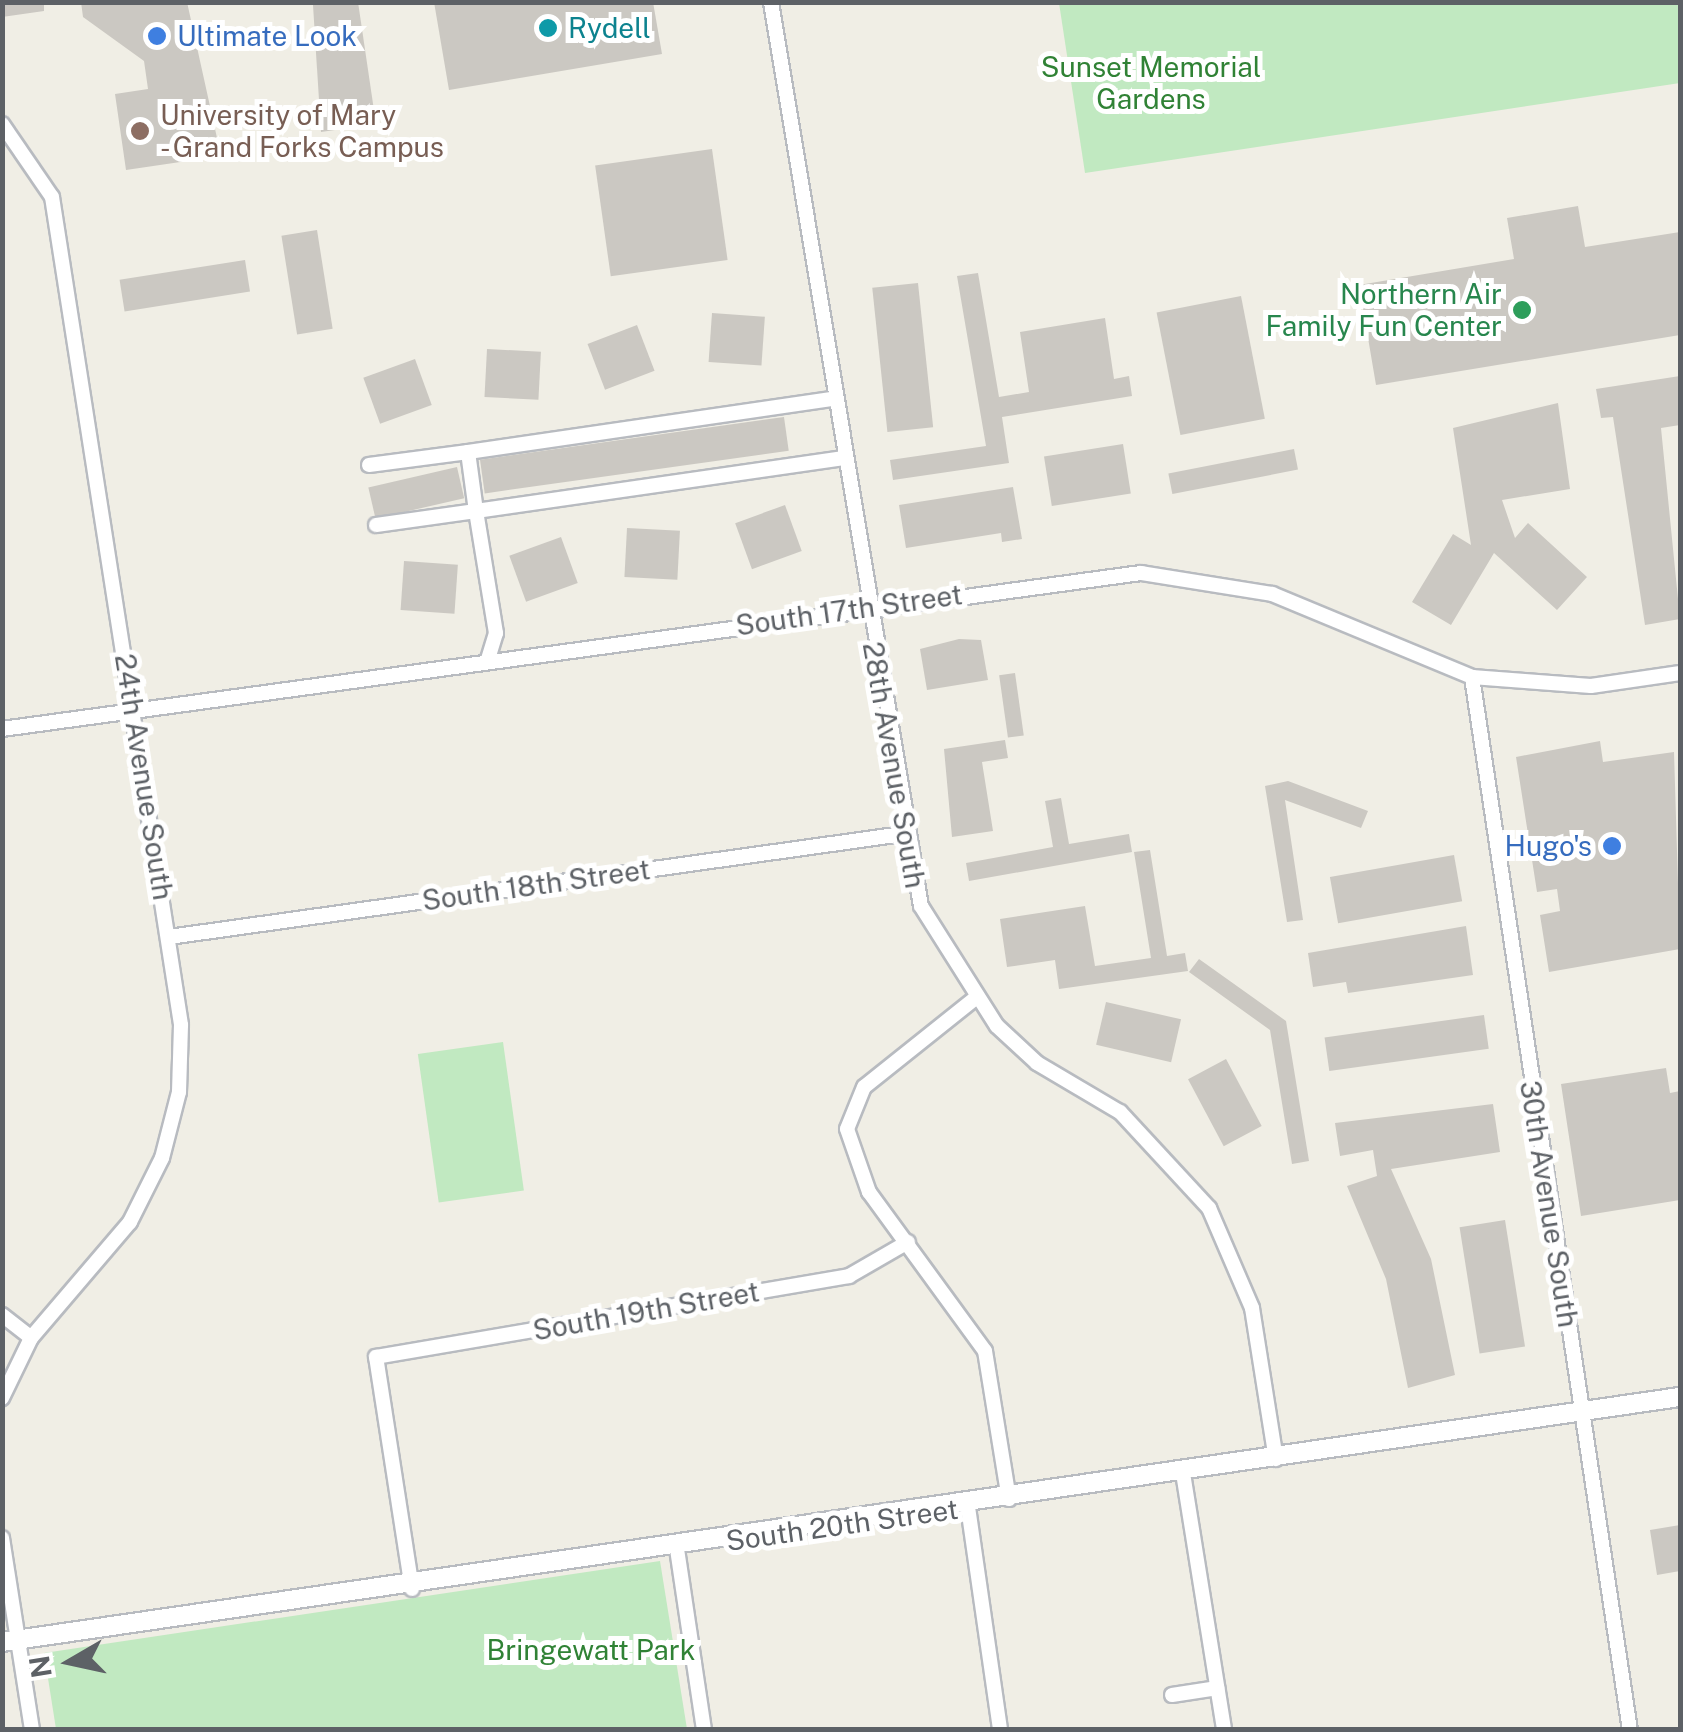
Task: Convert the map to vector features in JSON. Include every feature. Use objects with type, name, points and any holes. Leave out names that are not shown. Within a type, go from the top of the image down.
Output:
[{"type":"street","name":"28th Avenue South","points":[[771,2],[903,834],[921,906],[973,1000],[1037,1063],[1148,1136],[1209,1208],[1252,1308],[1276,1459]]},
{"type":"street","name":"24th Avenue South","points":[[2,124],[52,197],[181,1025],[179,1092],[162,1158],[130,1222],[31,1338],[2,1398]]},
{"type":"street","points":[[369,465],[833,399]]},
{"type":"street","points":[[468,452],[496,632],[488,660]]},
{"type":"street","points":[[376,525],[842,458]]},
{"type":"street","name":"South 17th Street","points":[[2,728],[1141,573],[1272,594],[1472,677],[1591,686],[1680,673]]},
{"type":"street","name":"30th Avenue South","points":[[1472,677],[1630,1730]]},
{"type":"street","name":"South 18th Street","points":[[169,937],[903,834]]},
{"type":"street","points":[[973,1000],[864,1088],[853,1108],[852,1161],[985,1351],[1009,1500]]},
{"type":"street","name":"South 19th Street","points":[[412,1590],[376,1357],[849,1276],[908,1242]]},
{"type":"street","points":[[2,1315],[31,1338]]},
{"type":"street","name":"South 20th Street","points":[[10,1641],[412,1590],[1680,1397]]},
{"type":"street","points":[[1183,1473],[1224,1730]]},
{"type":"street","points":[[968,1507],[1000,1730]]},
{"type":"street","points":[[2,1538],[10,1641],[32,1730]]},
{"type":"street","points":[[677,1549],[704,1730]]},
{"type":"street","points":[[1172,1695],[1216,1688]]},
{"type":"green space","name":"Sunset Memorial Gardens","points":[[1059,3],[1680,3],[1680,83],[1085,173]]},
{"type":"green space","points":[[503,1042],[524,1191],[439,1203],[418,1054]]},
{"type":"green space","name":"Bringewatt Park","points":[[660,1561],[687,1729],[56,1729],[44,1653]]},
{"type":"building","points":[[2,2],[44,2],[44,11],[2,17]]},
{"type":"building","points":[[81,2],[187,2],[221,156],[126,170],[115,94],[148,89],[144,61],[83,17]]},
{"type":"building","points":[[358,2],[376,124],[321,132],[313,5]]},
{"type":"building","name":"Rydell","points":[[434,2],[653,2],[662,54],[449,90]]},
{"type":"building","points":[[712,149],[728,260],[611,276],[595,165]]},
{"type":"building","name":"Northern Air Family Fun Center","points":[[1578,206],[1585,247],[1680,232],[1680,335],[1376,385],[1359,285],[1514,259],[1507,218]]},
{"type":"building","points":[[317,230],[333,329],[297,334],[281,236]]},
{"type":"building","points":[[245,260],[250,292],[125,311],[120,280]]},
{"type":"building","points":[[978,273],[999,397],[1029,392],[1020,332],[1105,318],[1114,379],[1129,376],[1132,396],[1002,417],[1009,463],[893,480],[890,460],[986,446],[957,276]]},
{"type":"building","points":[[918,283],[933,427],[887,432],[872,288]]},
{"type":"building","points":[[1241,296],[1265,419],[1180,435],[1157,312]]},
{"type":"building","points":[[712,313],[765,317],[761,366],[709,362]]},
{"type":"building","points":[[637,325],[655,371],[605,390],[588,344]]},
{"type":"building","points":[[487,349],[541,352],[538,400],[484,397]]},
{"type":"building","points":[[415,359],[432,405],[380,424],[363,378]]},
{"type":"building","points":[[1680,376],[1680,425],[1661,428],[1680,619],[1645,625],[1613,417],[1601,418],[1596,389]]},
{"type":"building","points":[[1558,403],[1570,489],[1502,500],[1515,538],[1528,523],[1587,577],[1557,610],[1494,553],[1451,625],[1412,602],[1453,534],[1471,545],[1453,428]]},
{"type":"building","points":[[784,417],[789,451],[485,493],[480,460]]},
{"type":"building","points":[[1123,444],[1131,493],[1052,506],[1044,457]]},
{"type":"building","points":[[1294,449],[1298,470],[1172,494],[1168,473]]},
{"type":"building","points":[[457,467],[464,498],[376,519],[368,487]]},
{"type":"building","points":[[1013,487],[1022,539],[1002,542],[1001,533],[906,548],[899,505]]},
{"type":"building","points":[[785,505],[802,551],[752,569],[735,523]]},
{"type":"building","points":[[627,528],[680,531],[677,580],[624,577]]},
{"type":"building","points":[[561,537],[578,583],[526,602],[509,556]]},
{"type":"building","points":[[404,561],[458,565],[454,614],[401,610]]},
{"type":"building","points":[[959,639],[981,640],[988,680],[927,690],[920,649]]},
{"type":"building","points":[[1015,673],[1024,735],[1008,738],[999,675]]},
{"type":"building","points":[[1005,740],[1008,758],[982,762],[993,831],[952,837],[944,749]]},
{"type":"building","points":[[1600,741],[1603,762],[1674,752],[1680,949],[1549,972],[1540,915],[1560,911],[1557,889],[1537,892],[1516,757]]},
{"type":"building","points":[[1288,781],[1368,811],[1361,828],[1285,800],[1303,920],[1287,922],[1265,786]]},
{"type":"building","points":[[1061,798],[1069,844],[1129,834],[1132,852],[969,881],[966,863],[1053,847],[1045,801]]},
{"type":"building","points":[[1150,850],[1167,956],[1185,953],[1188,971],[1059,989],[1055,960],[1007,967],[1000,919],[1085,906],[1095,966],[1151,958],[1134,852]]},
{"type":"building","points":[[1454,855],[1462,901],[1338,923],[1330,877]]},
{"type":"building","points":[[1466,926],[1473,975],[1348,993],[1346,982],[1313,987],[1308,953]]},
{"type":"building","points":[[1199,959],[1286,1021],[1309,1161],[1292,1164],[1270,1030],[1189,972]]},
{"type":"building","points":[[1106,1002],[1181,1019],[1171,1062],[1096,1045]]},
{"type":"building","points":[[1484,1015],[1489,1049],[1329,1071],[1325,1037]]},
{"type":"building","points":[[1226,1059],[1262,1126],[1224,1146],[1188,1079]]},
{"type":"building","points":[[1666,1068],[1670,1093],[1680,1091],[1680,1200],[1581,1216],[1561,1084]]},
{"type":"building","points":[[1493,1104],[1500,1152],[1391,1169],[1431,1259],[1455,1375],[1408,1388],[1386,1279],[1347,1186],[1377,1176],[1373,1150],[1340,1156],[1335,1123]]},
{"type":"building","points":[[1505,1220],[1525,1346],[1480,1354],[1460,1227]]},
{"type":"building","points":[[1680,1525],[1680,1571],[1657,1575],[1650,1530]]},
{"type":"place","name":"Rydell","points":[[548,28]]},
{"type":"place","name":"Ultimate Look","points":[[157,36]]},
{"type":"place","name":"University of Mary - Grand Forks Campus","points":[[140,131]]},
{"type":"place","name":"Northern Air Family Fun Center","points":[[1522,310]]},
{"type":"place","name":"Hugo's","points":[[1612,846]]}]
